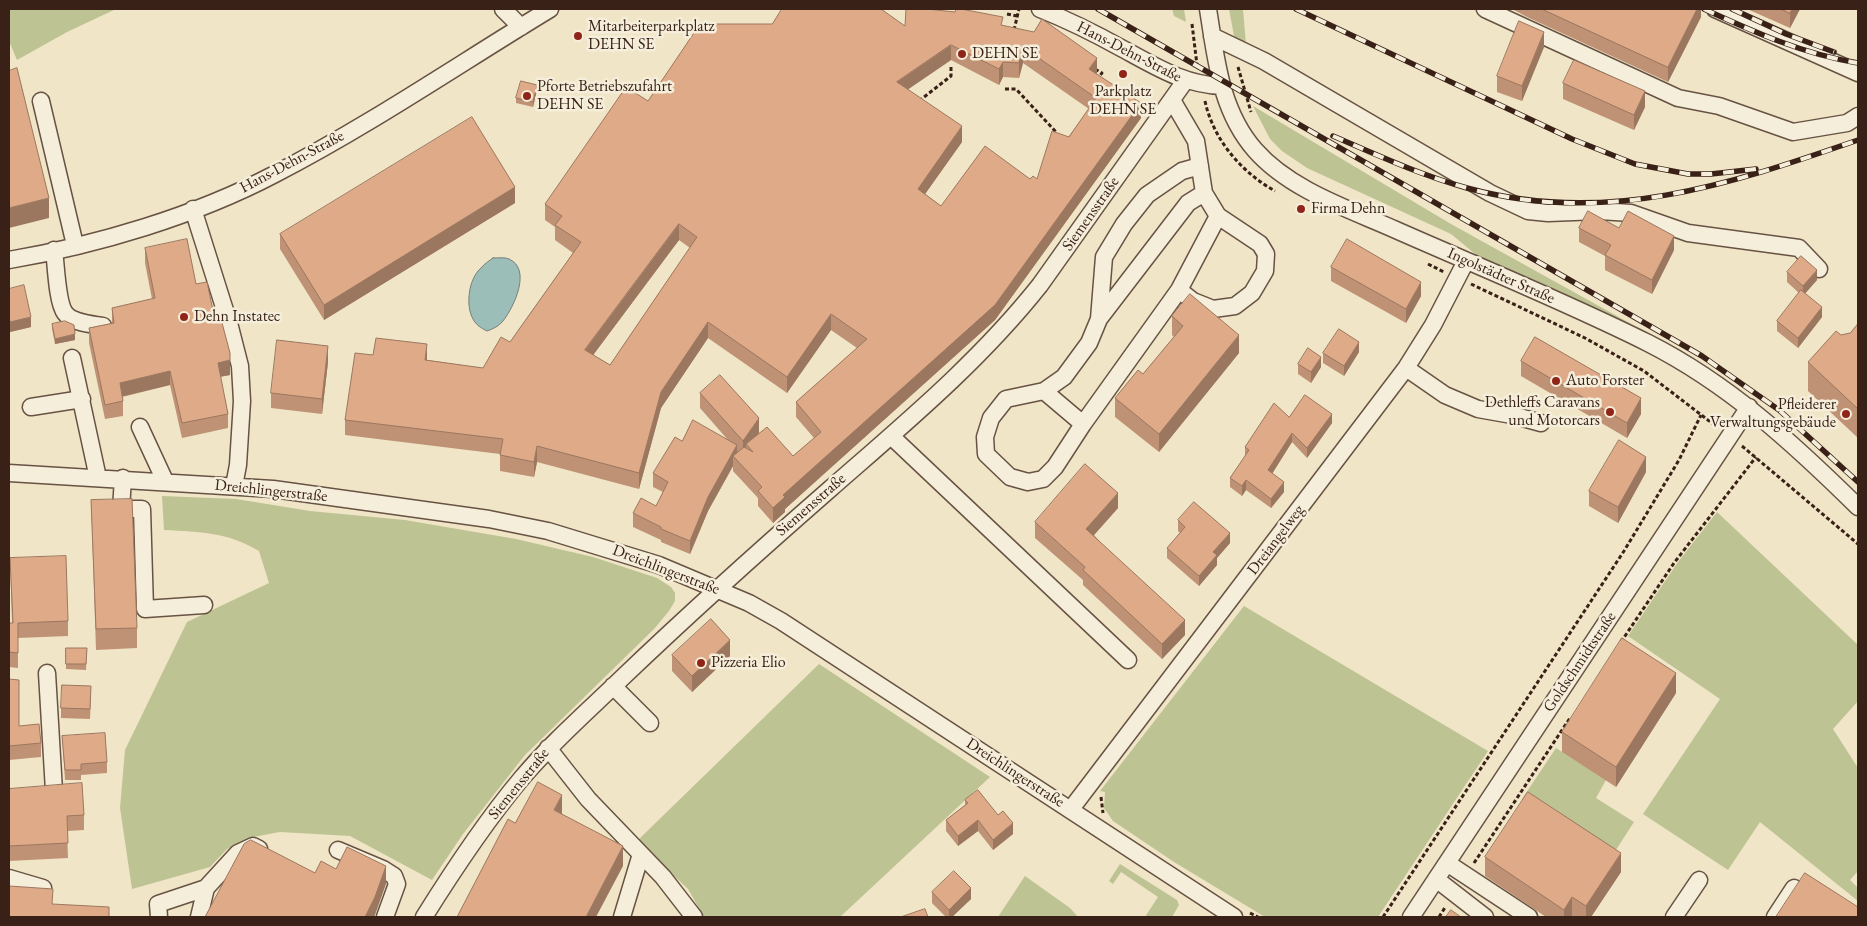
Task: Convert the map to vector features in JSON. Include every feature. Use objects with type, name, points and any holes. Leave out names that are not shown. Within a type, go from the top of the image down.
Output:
[{"type":"street","points":[[503,9],[521,27]]},
{"type":"street","name":"Hans-Dehn-Straße","points":[[9,260],[125,233],[193,210],[274,175],[322,148],[550,9]]},
{"type":"street","name":"Ingolstädter Straße","points":[[1208,9],[1222,86],[1237,126],[1254,149],[1279,172],[1324,197],[1647,343],[1677,359],[1749,407],[1770,424],[1858,507]]},
{"type":"street","points":[[1485,9],[1678,98],[1719,106],[1793,132],[1847,123],[1858,116]]},
{"type":"street","points":[[1715,9],[1858,73]]},
{"type":"street","name":"Hans-Dehn-Straße","points":[[1044,10],[1185,81],[1222,86]]},
{"type":"street","points":[[1212,36],[1264,61],[1490,193],[1528,211],[1548,213],[1598,211],[1630,213],[1688,233],[1799,248],[1819,269]]},
{"type":"street","name":"Siemensstraße","points":[[424,917],[478,836],[521,779],[548,748],[716,588],[890,436],[973,360],[1015,317],[1040,285],[1185,81]]},
{"type":"street","points":[[1172,100],[1196,141],[1204,193],[1218,216],[1260,244],[1266,254],[1265,271],[1252,293],[1235,306],[1213,309],[1193,301],[1179,290]]},
{"type":"street","points":[[41,102],[75,245]]},
{"type":"street","points":[[1099,319],[1104,258],[1124,224],[1147,195],[1182,171],[1200,166]]},
{"type":"street","points":[[1204,193],[1188,203],[1099,319],[1089,343],[1064,377],[1044,391],[1006,399],[990,418],[985,437],[986,454],[1010,477],[1028,482],[1043,479],[1056,467],[1083,424],[1179,290],[1218,216]]},
{"type":"street","points":[[193,210],[240,366],[242,401],[238,464],[234,486]]},
{"type":"street","points":[[54,250],[64,311],[71,318],[80,322],[103,326]]},
{"type":"street","name":"Dreiangelweg","points":[[1070,809],[1406,368],[1466,261]]},
{"type":"street","points":[[72,358],[98,478]]},
{"type":"street","points":[[1406,368],[1445,395],[1478,409],[1512,415],[1541,424]]},
{"type":"street","points":[[1044,391],[1083,424]]},
{"type":"street","points":[[31,407],[82,399]]},
{"type":"street","name":"Goldschmidtstraße","points":[[1411,917],[1749,407]]},
{"type":"street","points":[[140,427],[165,481]]},
{"type":"street","points":[[890,436],[1128,660]]},
{"type":"street","name":"Dreichlingerstraße","points":[[9,473],[123,478],[273,489],[489,519],[548,531],[659,565],[716,588],[781,621],[1234,917]]},
{"type":"street","points":[[123,478],[121,509],[142,509],[145,609],[204,605]]},
{"type":"street","points":[[36,792],[62,790],[47,673]]},
{"type":"street","points":[[613,686],[650,723]]},
{"type":"street","points":[[548,748],[588,799],[663,877],[694,917]]},
{"type":"street","points":[[199,917],[206,888],[238,853],[253,846],[271,855]]},
{"type":"street","points":[[338,850],[383,869],[394,876],[396,884],[385,917]]},
{"type":"street","points":[[622,917],[641,854]]},
{"type":"street","points":[[1446,863],[1529,917]]},
{"type":"street","points":[[9,878],[44,888]]},
{"type":"street","points":[[1436,879],[1486,917]]},
{"type":"street","points":[[1674,917],[1699,880]]},
{"type":"street","points":[[159,917],[158,904],[206,888]]},
{"type":"street","points":[[1775,917],[1794,888]]},
{"type":"path","points":[[1012,37],[1019,9]]},
{"type":"path","points":[[1007,14],[1017,16]]},
{"type":"path","points":[[1233,46],[1253,117]]},
{"type":"path","points":[[917,102],[952,76],[951,65]]},
{"type":"path","points":[[1089,65],[1102,73],[1097,79],[1098,87]]},
{"type":"path","points":[[1005,89],[1016,89],[1057,133]]},
{"type":"path","points":[[1458,278],[1585,338],[1636,366],[1756,457],[1858,544]]},
{"type":"path","points":[[1383,917],[1624,551],[1679,460],[1701,414]]},
{"type":"path","points":[[1616,650],[1674,564],[1756,457]]},
{"type":"path","points":[[1465,876],[1573,714]]},
{"type":"path","points":[[1439,917],[1454,894]]},
{"type":"green space","points":[[9,9],[116,9],[67,32],[17,60],[9,41]]},
{"type":"green space","points":[[1172,9],[1184,9],[1186,22],[1174,16]]},
{"type":"green space","points":[[1229,9],[1243,9],[1246,45],[1235,41]]},
{"type":"green space","points":[[1253,106],[1451,224],[1635,326],[1480,258],[1451,234],[1307,168],[1282,151],[1270,139]]},
{"type":"green space","points":[[162,496],[236,499],[310,511],[405,520],[516,539],[593,557],[657,578],[671,587],[675,593],[675,601],[654,629],[525,755],[463,834],[432,880],[350,836],[280,832],[253,837],[227,849],[210,867],[132,889],[120,808],[125,750],[187,622],[269,583],[259,551],[236,540],[213,534],[164,530]]},
{"type":"green space","points":[[1717,512],[1858,645],[1858,701],[1833,729],[1858,768],[1858,871],[1850,880],[1858,888],[1858,901],[1760,822],[1728,870],[1643,814],[1720,699],[1628,636],[1678,562]]},
{"type":"green space","points":[[1244,606],[1488,751],[1378,917],[1265,917],[1174,862],[1113,821],[1104,808],[1105,792],[1100,791]]},
{"type":"green space","points":[[819,664],[990,777],[840,917],[704,917],[688,889],[637,841]]},
{"type":"green space","points":[[1556,748],[1606,780],[1596,798],[1634,822],[1612,856],[1522,799]]},
{"type":"green space","points":[[1120,864],[1177,900],[1179,905],[1172,917],[1145,917],[1158,897],[1121,872],[1113,884],[1109,881]]},
{"type":"green space","points":[[1025,876],[1070,908],[1078,917],[998,917]]},
{"type":"water","points":[[493,258],[507,258],[516,264],[520,279],[516,298],[507,315],[500,324],[487,331],[473,319],[469,307],[469,299],[471,285],[477,272]]},
{"type":"building","points":[[782,9],[881,9],[905,26],[906,9],[955,12],[956,9],[961,9],[1003,17],[1001,25],[1034,32],[1042,19],[1097,58],[1089,69],[1141,103],[995,305],[783,495],[785,497],[773,508],[758,491],[762,487],[733,456],[744,447],[753,452],[746,444],[767,427],[793,456],[821,432],[796,402],[867,339],[831,314],[787,377],[708,322],[661,392],[639,473],[537,446],[534,462],[500,455],[503,439],[345,420],[355,353],[373,355],[376,338],[427,344],[425,360],[483,368],[501,337],[510,342],[581,242],[555,225],[562,216],[545,204],[626,87],[648,101],[700,24],[772,24]],"holes":[[[951,45],[999,69],[1003,62],[1019,63],[1023,47],[1096,98],[1069,137],[1052,131],[1037,179],[1033,176],[1030,179],[985,146],[941,206],[918,189],[962,126],[897,82]],[[679,224],[697,237],[610,365],[585,350]]]},
{"type":"building","points":[[1542,9],[1697,9],[1668,67]]},
{"type":"building","points":[[1781,9],[1792,9],[1790,13]]},
{"type":"building","points":[[1519,21],[1544,32],[1522,86],[1497,76]]},
{"type":"building","points":[[1574,60],[1645,91],[1634,115],[1563,83]]},
{"type":"building","points":[[17,68],[49,198],[9,208],[9,71]]},
{"type":"building","name":"Pforte Betriebszufahrt DEHN SE","points":[[521,81],[537,85],[533,102],[516,98]]},
{"type":"building","points":[[472,117],[515,187],[324,305],[280,234]]},
{"type":"building","points":[[1588,211],[1619,228],[1628,211],[1674,236],[1652,280],[1605,255],[1611,245],[1579,228]]},
{"type":"building","points":[[187,239],[196,284],[207,282],[215,320],[221,319],[230,353],[230,360],[218,363],[228,414],[182,423],[170,371],[120,383],[123,401],[105,405],[89,328],[114,323],[112,308],[155,298],[145,248]]},
{"type":"building","points":[[1347,239],[1421,282],[1406,309],[1331,267]]},
{"type":"building","points":[[1801,256],[1817,270],[1803,286],[1787,272]]},
{"type":"building","points":[[24,285],[31,317],[10,322],[9,289]]},
{"type":"building","points":[[1801,290],[1822,307],[1798,338],[1777,321]]},
{"type":"building","points":[[1190,294],[1239,335],[1159,434],[1115,398],[1138,370],[1143,374],[1183,326],[1172,316]]},
{"type":"building","points":[[65,321],[74,325],[75,334],[55,339],[52,324]]},
{"type":"building","points":[[1858,324],[1858,409],[1808,362],[1836,331],[1841,335],[1850,333]]},
{"type":"building","points":[[1339,329],[1359,342],[1344,366],[1323,353]]},
{"type":"building","points":[[1535,337],[1641,398],[1627,423],[1521,361]]},
{"type":"building","points":[[277,340],[328,346],[322,399],[271,393]]},
{"type":"building","points":[[1308,348],[1321,357],[1311,372],[1298,364]]},
{"type":"building","points":[[720,375],[759,418],[743,441],[700,393]]},
{"type":"building","points":[[1305,395],[1332,414],[1307,448],[1292,433],[1268,470],[1284,482],[1271,499],[1246,480],[1242,486],[1230,478],[1249,450],[1245,447],[1274,403],[1289,417]]},
{"type":"building","points":[[693,420],[737,445],[708,497],[690,541],[661,529],[661,527],[633,513],[641,498],[656,506],[668,482],[653,473],[675,437],[682,441]]},
{"type":"building","points":[[1619,440],[1646,457],[1618,507],[1589,491]]},
{"type":"building","points":[[1085,464],[1118,493],[1086,529],[1185,620],[1162,644],[1083,570],[1085,567],[1035,522]]},
{"type":"building","points":[[132,499],[137,628],[96,629],[91,500]]},
{"type":"building","points":[[1194,502],[1230,533],[1213,552],[1217,555],[1199,576],[1167,548],[1185,527],[1178,520]]},
{"type":"building","points":[[66,556],[68,621],[18,623],[18,653],[9,652],[9,623],[13,623],[10,558]]},
{"type":"building","points":[[711,619],[730,640],[692,676],[672,655]]},
{"type":"building","points":[[1622,638],[1676,673],[1616,767],[1562,732]]},
{"type":"building","points":[[66,648],[87,648],[86,664],[66,664]]},
{"type":"building","points":[[9,679],[19,680],[19,726],[39,724],[41,743],[9,746]]},
{"type":"building","points":[[62,685],[91,686],[90,709],[61,708]]},
{"type":"building","points":[[105,733],[107,762],[81,764],[81,770],[65,770],[62,736]]},
{"type":"building","points":[[538,782],[562,795],[554,810],[623,846],[586,917],[457,917],[508,819],[515,823]]},
{"type":"building","points":[[82,783],[84,815],[67,816],[68,843],[9,846],[9,789]]},
{"type":"building","points":[[978,790],[998,815],[1003,811],[1013,823],[993,840],[978,820],[958,836],[946,820],[968,803],[965,800]]},
{"type":"building","points":[[1528,792],[1621,853],[1586,906],[1572,897],[1564,910],[1485,857]]},
{"type":"building","points":[[251,840],[315,873],[321,861],[336,869],[347,847],[386,866],[375,897],[365,917],[205,917],[244,844]]},
{"type":"building","points":[[954,871],[971,888],[949,910],[932,892]]},
{"type":"building","points":[[1805,873],[1858,907],[1858,917],[1776,917]]},
{"type":"building","points":[[9,886],[53,889],[52,904],[109,907],[109,917],[9,917]]},
{"type":"building","points":[[925,909],[928,917],[901,917]]},
{"type":"building","points":[[1451,910],[1461,917],[1446,917]]},
{"type":"railway","points":[[1098,9],[1702,356],[1779,410],[1858,482]]},
{"type":"railway","points":[[1296,9],[1572,139],[1635,164],[1688,174],[1711,174],[1756,169]]},
{"type":"railway","points":[[1704,9],[1760,34],[1798,48],[1858,63]]},
{"type":"railway","points":[[1732,9],[1786,34],[1834,52]]},
{"type":"railway","points":[[1333,136],[1416,171],[1467,188],[1518,199],[1568,203],[1618,201],[1666,195],[1714,185],[1762,172],[1858,140]]},
{"type":"place","name":"Mitarbeiterparkplatz DEHN SE","points":[[578,36]]},
{"type":"place","name":"DEHN SE","points":[[962,54]]},
{"type":"place","name":"Parkplatz DEHN SE","points":[[1123,74]]},
{"type":"place","name":"Pforte Betriebszufahrt DEHN SE","points":[[527,96]]},
{"type":"place","name":"Firma Dehn","points":[[1301,209]]},
{"type":"place","name":"Dehn Instatec","points":[[184,317]]},
{"type":"place","name":"Auto Forster","points":[[1556,381]]},
{"type":"place","name":"Dethleffs Caravans und Motorcars","points":[[1610,412]]},
{"type":"place","name":"Pfleiderer Verwaltungsgebäude","points":[[1846,414]]},
{"type":"place","name":"Pizzeria Elio","points":[[701,663]]}]
